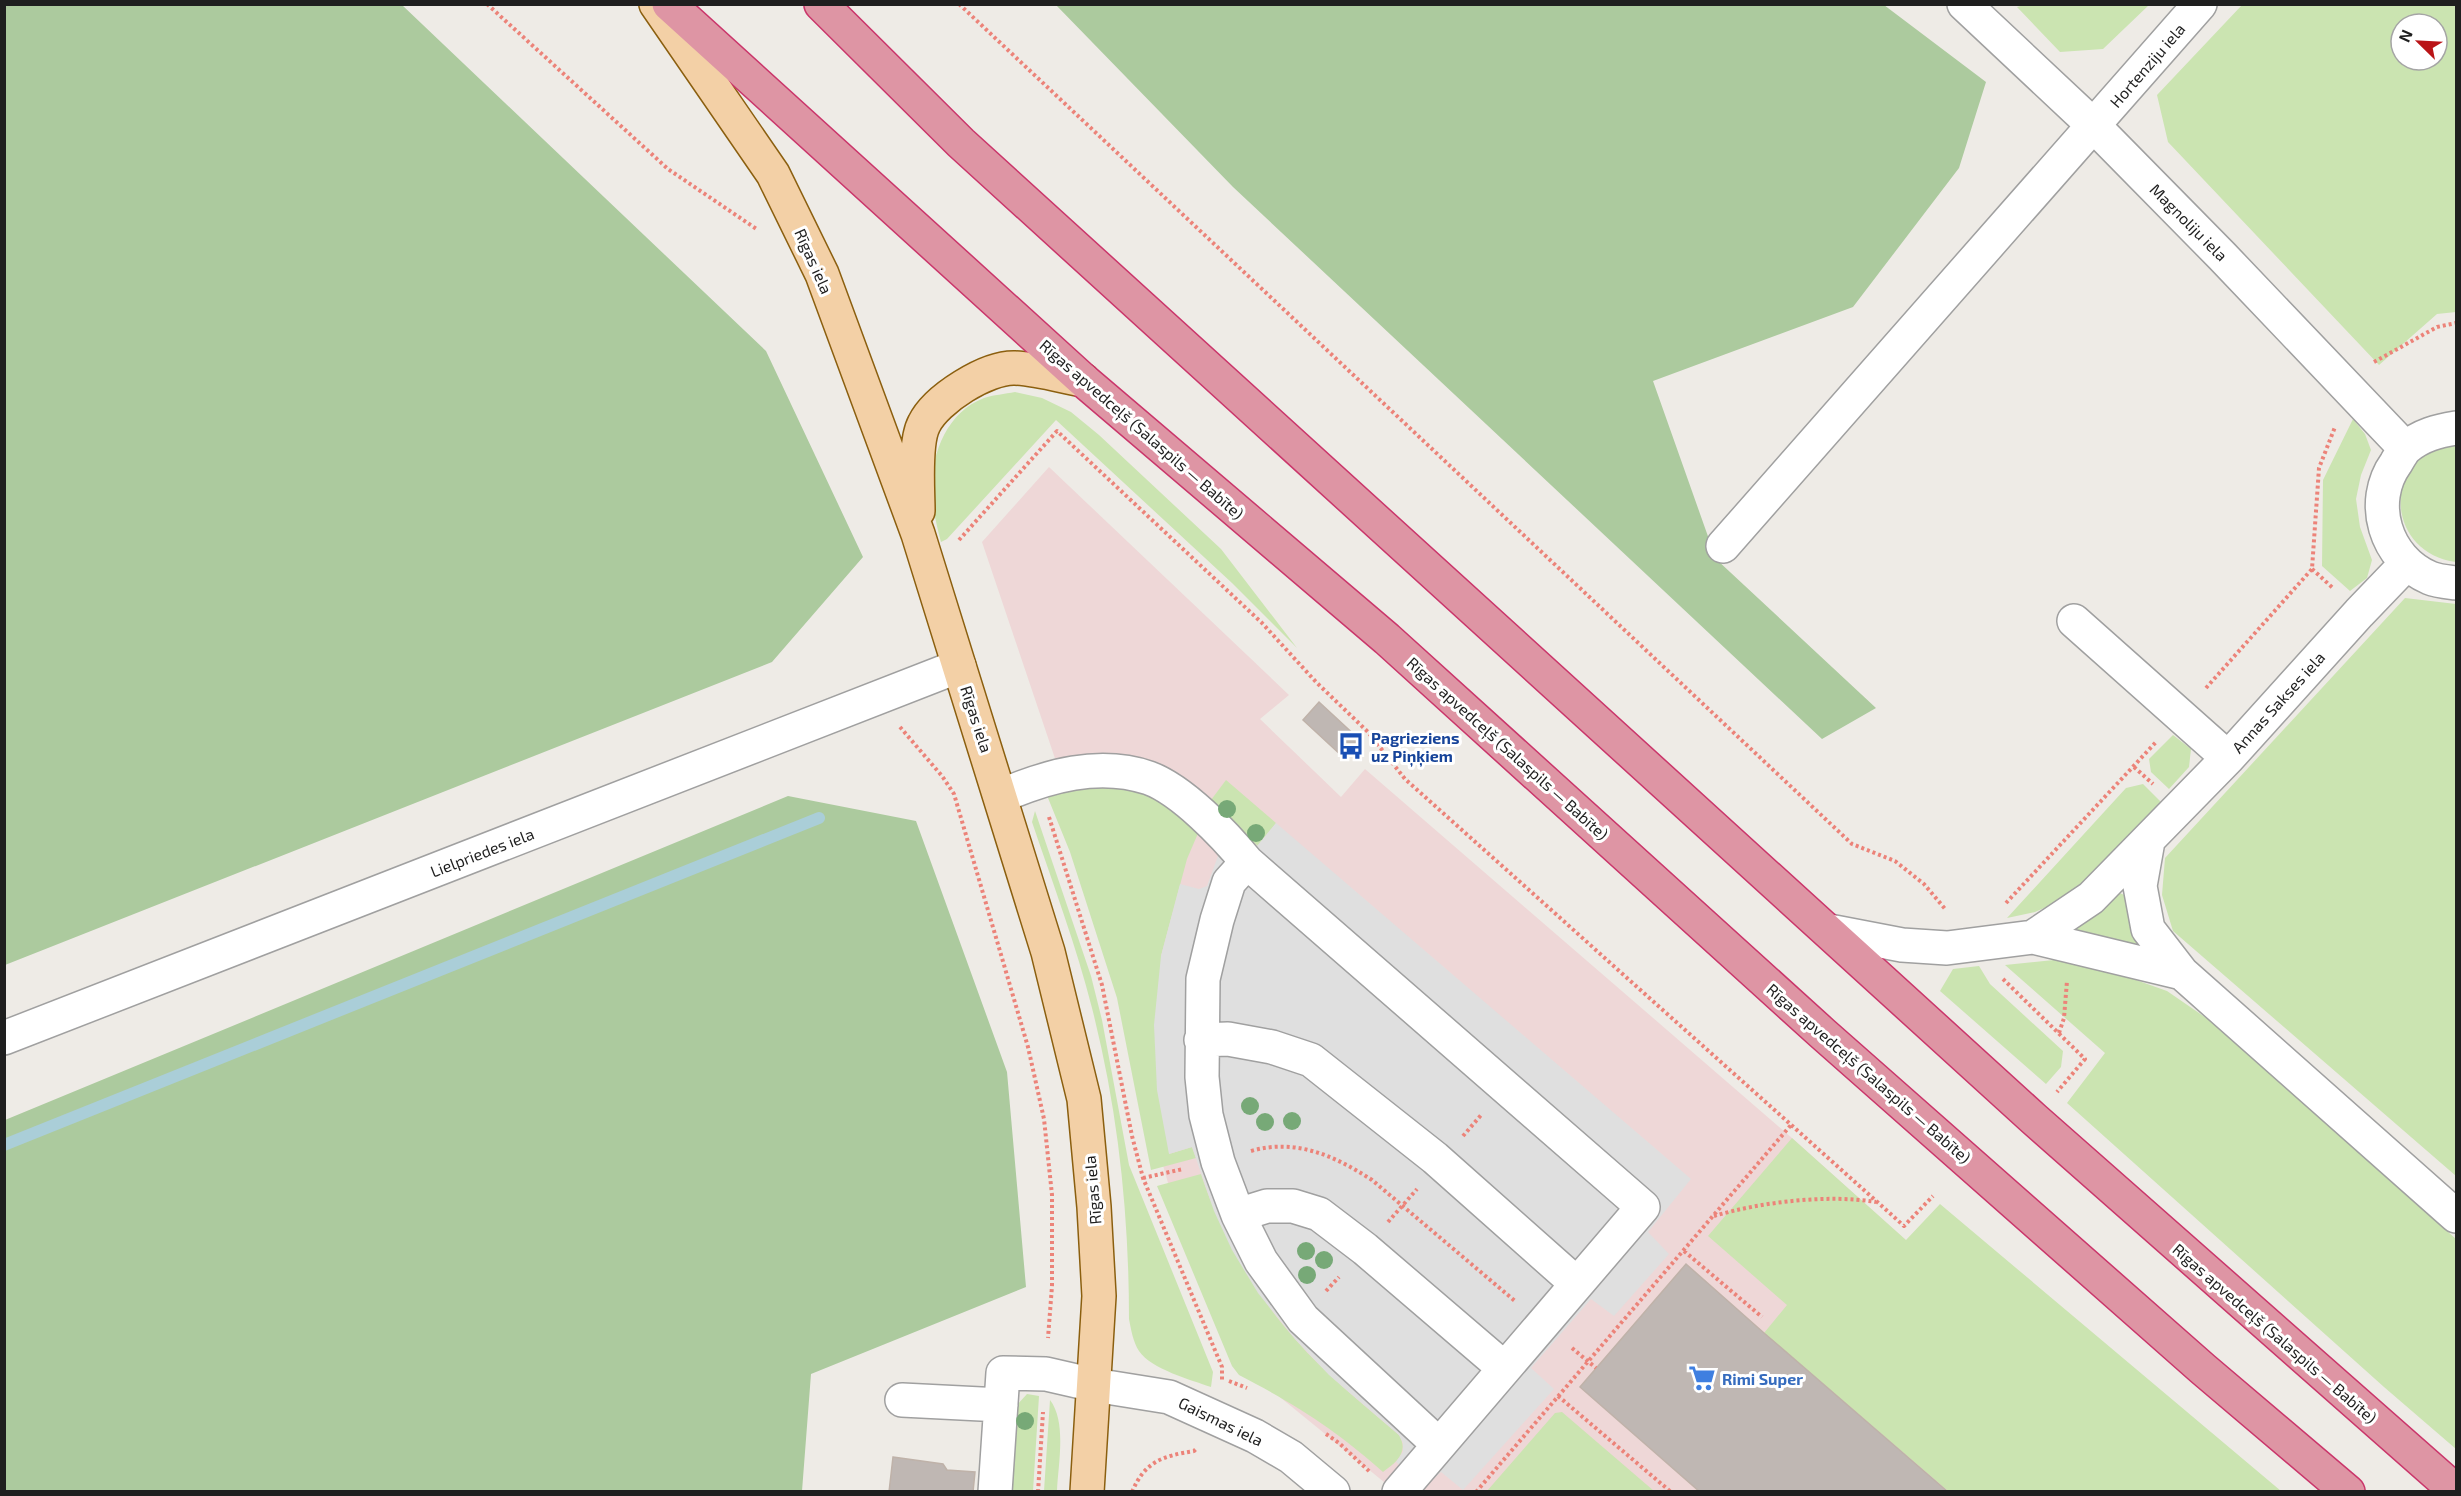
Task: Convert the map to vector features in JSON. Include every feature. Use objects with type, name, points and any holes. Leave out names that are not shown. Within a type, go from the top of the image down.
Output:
[{"type":"highway","name":"Rīgas apvedceļš (Salaspils — Babīte)","points":[[669,4],[1083,380],[1387,639],[1822,1033],[2203,1369],[2348,1491]]},
{"type":"highway","name":"Rīgas apvedceļš (Salaspils — Babīte)","points":[[821,4],[961,143],[2125,1201],[2457,1491]]},
{"type":"main road","name":"Rīgas iela","points":[[656,4],[773,174],[822,274],[923,548],[1048,952],[1084,1099],[1094,1207],[1099,1296],[1087,1491]]},
{"type":"main road","points":[[923,548],[918,453],[923,425],[939,403],[963,387],[1006,369],[1014,368],[1083,380]]},
{"type":"street","name":"Magnoliju iela","points":[[1964,4],[2094,126],[2405,448]]},
{"type":"street","name":"Hortenziju iela","points":[[1723,546],[2200,4]]},
{"type":"street","points":[[2457,428],[2431,432],[2405,448],[2387,475],[2380,506],[2388,537],[2407,563],[2430,578],[2457,583]]},
{"type":"street","name":"Annas Sakses iela","points":[[2033,937],[2091,898],[2148,841],[2228,758],[2407,563]]},
{"type":"street","points":[[2074,621],[2228,758]]},
{"type":"street","name":"Lielpriedes iela","points":[[4,1038],[960,666]]},
{"type":"street","points":[[1001,796],[1036,781],[1068,773],[1128,773],[1151,779],[1174,793],[1227,838],[1247,862],[1643,1207],[1399,1491]]},
{"type":"street","points":[[2148,841],[2140,886],[2148,929],[2182,973],[2457,1216]]},
{"type":"street","points":[[1247,862],[1229,882],[1216,920],[1203,979],[1202,1077],[1206,1115],[1218,1162],[1238,1215],[1261,1261],[1303,1319],[1438,1444]]},
{"type":"street","points":[[1829,931],[1902,945],[1947,948],[2033,937],[2182,973]]},
{"type":"street","points":[[1201,1040],[1228,1039],[1272,1047],[1311,1060],[1440,1162],[1577,1284]]},
{"type":"street","points":[[1238,1215],[1255,1208],[1293,1206],[1319,1214],[1365,1249],[1504,1368]]},
{"type":"street","name":"Gaismas iela","points":[[1001,1405],[1003,1373],[1046,1374],[1094,1385],[1169,1397],[1212,1415],[1291,1457],[1333,1491]]},
{"type":"street","points":[[902,1400],[1001,1405],[995,1491]]},
{"type":"path","points":[[487,4],[668,169],[764,235]]},
{"type":"path","points":[[959,4],[1852,844],[1895,861],[1924,884],[1952,917]]},
{"type":"path","points":[[2000,910],[2181,716],[2312,569],[2319,468],[2343,409],[2371,364],[2437,327],[2457,324]]},
{"type":"path","points":[[923,548],[946,555],[1057,431],[1262,623],[1316,682],[1368,732],[1405,779],[1904,1226],[1933,1196]]},
{"type":"path","points":[[882,696],[894,721],[942,776],[954,794],[1028,1047],[1044,1119],[1052,1195],[1052,1286],[1038,1491]]},
{"type":"path","points":[[2059,1034],[2064,1018],[2069,946]]},
{"type":"path","points":[[1997,973],[2085,1059],[2052,1097]]},
{"type":"path","points":[[1303,1319],[1315,1302],[1365,1249],[1506,1086]]},
{"type":"path","points":[[1476,1491],[1791,1125]]},
{"type":"path","points":[[1714,1216],[1785,1202],[1861,1199],[1878,1202]]},
{"type":"path","points":[[1684,1251],[1762,1317]]},
{"type":"path","points":[[1588,1362],[1596,1368]]},
{"type":"path","points":[[1558,1396],[1671,1491]]},
{"type":"shaded area","points":[[1049,467],[1289,695],[1260,719],[1341,797],[1365,769],[1792,1138],[2185,1491],[1395,1491],[1242,1366],[1174,1204],[1145,1102],[1125,966],[982,542]]},
{"type":"shaded area","points":[[1204,801],[1257,846],[1276,823],[1691,1179],[1648,1232],[1669,1254],[1614,1316],[1591,1299],[1531,1368],[1554,1389],[1463,1490],[1441,1472],[1425,1487],[1396,1462],[1403,1452],[1403,1443],[1399,1435],[1329,1375],[1295,1339],[1258,1293],[1232,1250],[1214,1211],[1192,1147],[1169,1154],[1157,1090],[1154,1025],[1161,956],[1180,884],[1199,889],[1207,886],[1218,856]]},
{"type":"green space","points":[[5,4],[402,5],[766,351],[863,557],[772,662],[5,965]]},
{"type":"green space","points":[[1056,5],[1884,5],[1986,82],[1959,168],[1853,307],[1653,381],[1716,559],[1876,708],[1822,739],[1233,187]]},
{"type":"green space","points":[[2024,5],[2149,5],[2103,49],[2060,52],[2017,7]]},
{"type":"green space","points":[[2242,5],[2456,5],[2456,312],[2437,314],[2379,365],[2168,142],[2157,95]]},
{"type":"green space","points":[[1015,392],[1042,398],[1071,412],[1099,435],[1221,549],[1297,648],[1232,583],[1056,420],[947,539],[941,542],[932,490],[935,458],[940,443],[957,416],[970,406],[984,398]]},
{"type":"green space","points":[[2353,419],[2365,434],[2371,450],[2361,475],[2356,499],[2360,527],[2372,560],[2367,578],[2350,591],[2322,566],[2323,480]]},
{"type":"green space","points":[[2456,445],[2456,562],[2432,554],[2414,540],[2404,522],[2400,502],[2404,482],[2414,464],[2432,451]]},
{"type":"green space","points":[[2405,598],[2456,604],[2456,1176],[2173,931],[2162,895],[2165,858]]},
{"type":"green space","points":[[2173,735],[2191,749],[2189,767],[2169,789],[2151,772],[2149,759]]},
{"type":"green space","points":[[1226,780],[1276,823],[1258,846],[1208,804]]},
{"type":"green space","points":[[1103,783],[1148,792],[1199,831],[1187,859],[1161,956],[1169,1154],[1192,1147],[1196,1158],[1151,1170],[1117,998],[1070,852],[1048,798],[1051,793]]},
{"type":"green space","points":[[2143,784],[2162,803],[2069,897],[2035,912],[2007,918],[2126,788]]},
{"type":"green space","points":[[788,796],[916,821],[1007,1072],[1026,1287],[811,1374],[802,1491],[5,1491],[5,1120]]},
{"type":"green space","points":[[1035,811],[1091,976],[1102,1020],[1129,1165],[1213,1372],[1211,1387],[1152,1363],[1139,1351],[1134,1340],[1129,1319],[1124,1201],[1109,1085],[1086,984],[1032,822]]},
{"type":"green space","points":[[2117,892],[2127,896],[2128,919],[2146,943],[2142,949],[2112,938],[2078,935],[2075,926]]},
{"type":"green space","points":[[2054,960],[2105,969],[2167,991],[2215,1024],[2456,1239],[2456,1449],[2067,1103],[2105,1053],[2005,965]]},
{"type":"green space","points":[[1979,966],[1990,984],[2063,1051],[2061,1067],[2046,1084],[1940,991],[1953,969]]},
{"type":"green space","points":[[1792,1138],[1906,1240],[1940,1204],[2281,1491],[1948,1491],[1764,1333],[1787,1305],[1708,1236]]},
{"type":"green space","points":[[1201,1174],[1218,1219],[1239,1261],[1279,1320],[1319,1365],[1399,1435],[1402,1441],[1402,1452],[1397,1460],[1383,1472],[1332,1430],[1279,1396],[1239,1375],[1232,1366],[1157,1186]]},
{"type":"green space","points":[[1027,1394],[1039,1396],[1033,1491],[1008,1492],[1015,1407]]},
{"type":"green space","points":[[1050,1400],[1055,1409],[1060,1432],[1057,1491],[1044,1491]]},
{"type":"green space","points":[[1562,1412],[1654,1491],[1487,1491],[1555,1413]]},
{"type":"building","points":[[1319,702],[1359,739],[1343,757],[1303,720]]},
{"type":"building","name":"Rimi Super","points":[[1686,1264],[1948,1492],[1700,1492],[1580,1387]]},
{"type":"building","points":[[893,1457],[943,1464],[947,1470],[975,1472],[973,1492],[889,1492]]},
{"type":"waterway","points":[[4,1145],[819,818]]},
{"type":"place","name":"Pagrieziens uz Piņķiem","points":[[1351,746]]},
{"type":"place","name":"Rimi Super","points":[[1702,1378]]}]
